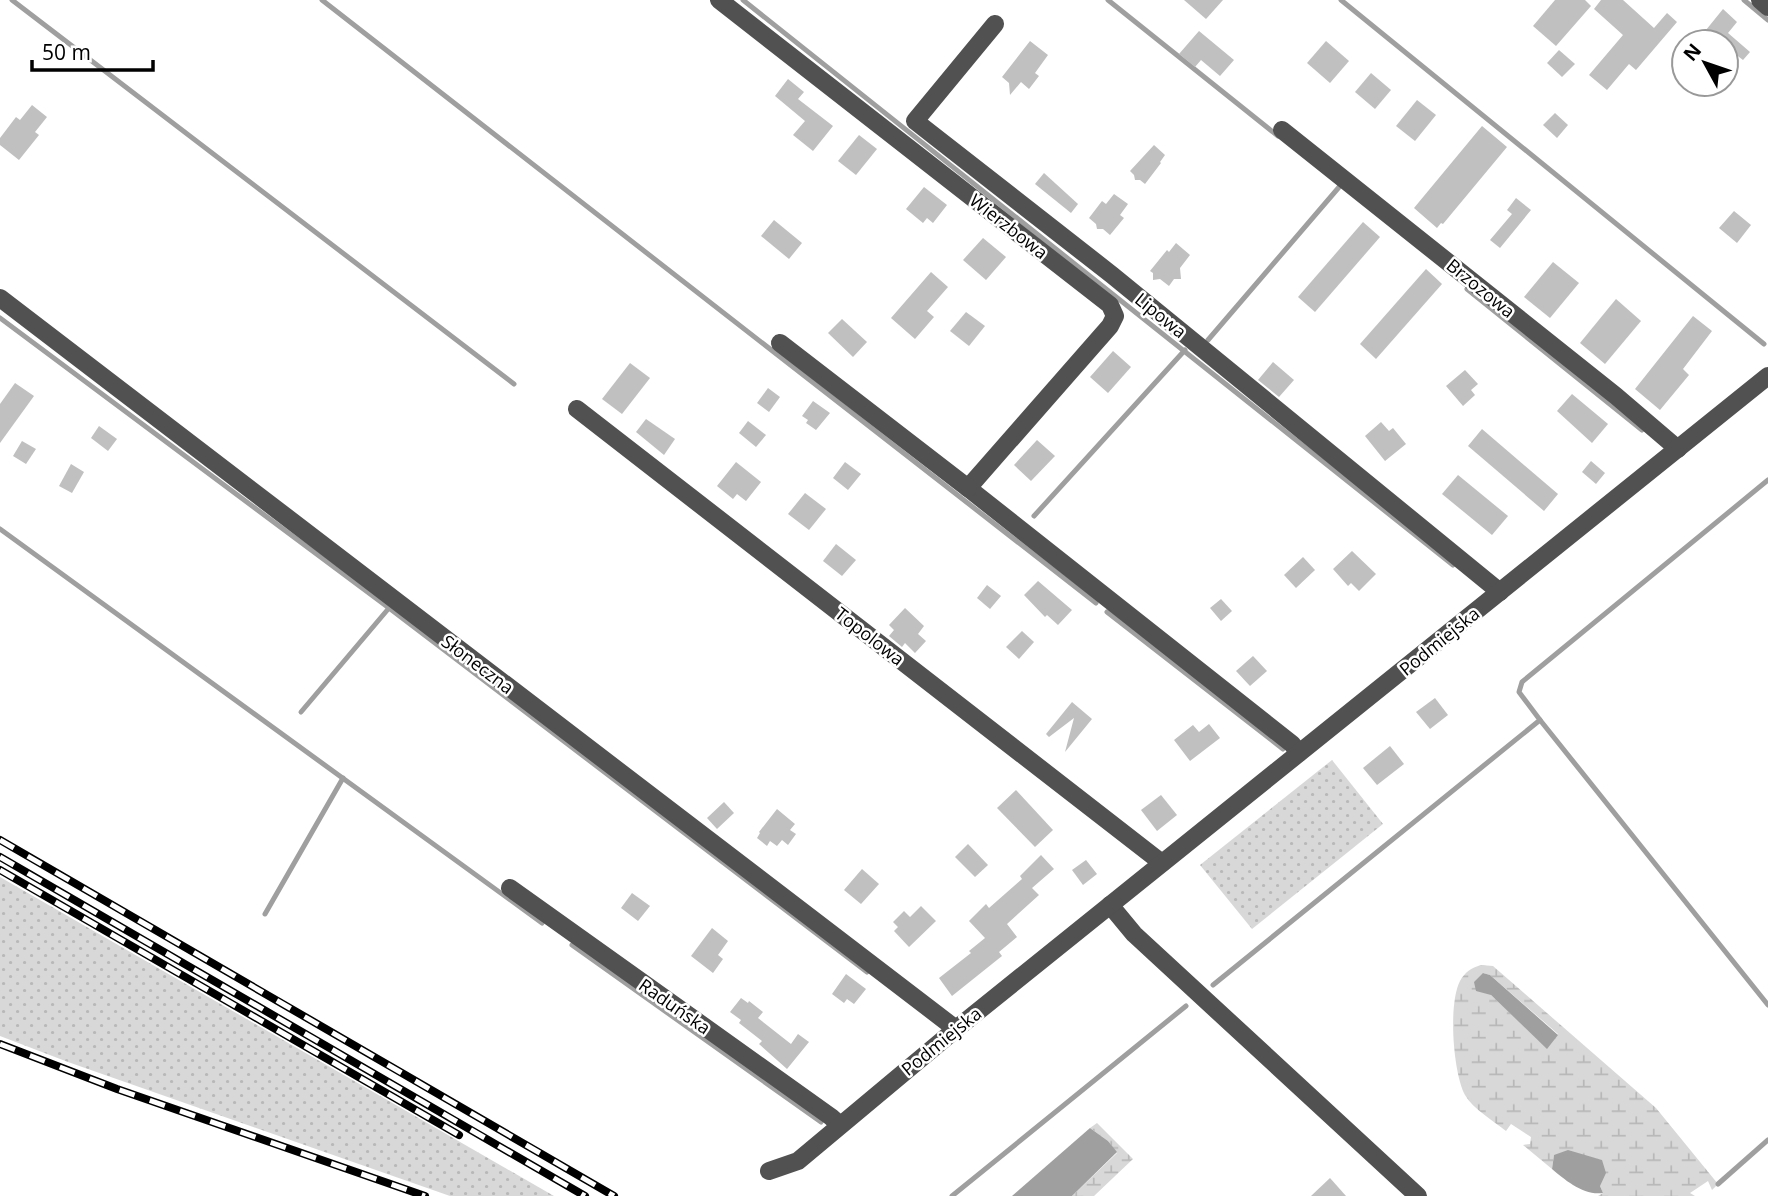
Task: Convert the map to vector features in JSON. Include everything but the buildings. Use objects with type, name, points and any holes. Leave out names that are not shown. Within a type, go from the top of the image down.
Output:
[{"type":"street","name":"Wierzbowa","points":[[719,0],[1110,305],[1115,316],[1110,326],[968,488]]},
{"type":"street","points":[[1760,0],[1768,7]]},
{"type":"street","name":"Lipowa","points":[[995,24],[915,121],[1112,275],[1500,592]]},
{"type":"street","name":"Brzozowa","points":[[1282,130],[1616,396],[1678,449]]},
{"type":"street","name":"Słoneczna","points":[[0,298],[956,1029]]},
{"type":"street","points":[[780,344],[968,488],[1292,744],[1299,753]]},
{"type":"street","name":"Podmiejska","points":[[769,1171],[798,1161],[956,1029],[1768,376]]},
{"type":"street","name":"Topolowa","points":[[577,409],[1162,863]]},
{"type":"street","name":"Raduńska","points":[[510,888],[831,1116],[839,1125]]},
{"type":"street","points":[[1110,905],[1134,934],[1418,1196]]},
{"type":"green space","points":[[1332,760],[1383,824],[1252,929],[1200,865]]},
{"type":"green space","points":[[0,877],[554,1196],[450,1196],[0,1036]]},
{"type":"green space","points":[[1481,965],[1493,966],[1656,1108],[1718,1184],[1712,1190],[1708,1181],[1690,1193],[1695,1196],[1598,1196],[1603,1193],[1600,1186],[1601,1160],[1554,1155],[1552,1169],[1523,1145],[1530,1144],[1531,1137],[1511,1124],[1506,1131],[1478,1110],[1465,1095],[1457,1071],[1453,1021],[1460,981],[1471,969]],"holes":[[[1483,973],[1490,975],[1558,1034],[1547,1048],[1491,995]]]},
{"type":"green space","points":[[1097,1123],[1133,1159],[1094,1196],[1072,1196],[1117,1153],[1108,1141],[1090,1128]]},
{"type":"shaded area","points":[[1483,973],[1490,975],[1558,1035],[1547,1049],[1491,995],[1476,991],[1474,982]]},
{"type":"shaded area","points":[[1090,1128],[1108,1141],[1117,1152],[1072,1196],[1012,1196]]},
{"type":"shaded area","points":[[1568,1150],[1602,1160],[1606,1173],[1600,1186],[1603,1193],[1582,1190],[1552,1169],[1554,1155]]},
{"type":"waterway","points":[[12,0],[514,384]]},
{"type":"waterway","points":[[322,0],[1096,603]]},
{"type":"waterway","points":[[743,0],[1453,565]]},
{"type":"waterway","points":[[1108,0],[1278,136]]},
{"type":"waterway","points":[[1341,0],[1764,344]]},
{"type":"waterway","points":[[1744,0],[1768,20]]},
{"type":"waterway","points":[[1208,340],[1340,186]]},
{"type":"waterway","points":[[1467,289],[1642,430]]},
{"type":"waterway","points":[[0,318],[389,608],[867,972]]},
{"type":"waterway","points":[[1034,516],[1185,350]]},
{"type":"waterway","points":[[1213,985],[1540,720],[1519,692],[1522,682],[1768,480]]},
{"type":"waterway","points":[[0,529],[542,923]]},
{"type":"waterway","points":[[301,712],[389,608]]},
{"type":"waterway","points":[[1107,612],[1283,749]]},
{"type":"waterway","points":[[1540,720],[1768,1005]]},
{"type":"waterway","points":[[265,914],[343,778]]},
{"type":"waterway","points":[[572,945],[821,1122]]},
{"type":"waterway","points":[[952,1196],[1186,1006]]},
{"type":"waterway","points":[[1718,1184],[1768,1140]]},
{"type":"railway","points":[[0,840],[614,1196]]},
{"type":"railway","points":[[0,857],[585,1196]]},
{"type":"railway","points":[[0,870],[459,1135]]},
{"type":"railway","points":[[0,1044],[117,1089],[425,1196]]}]
